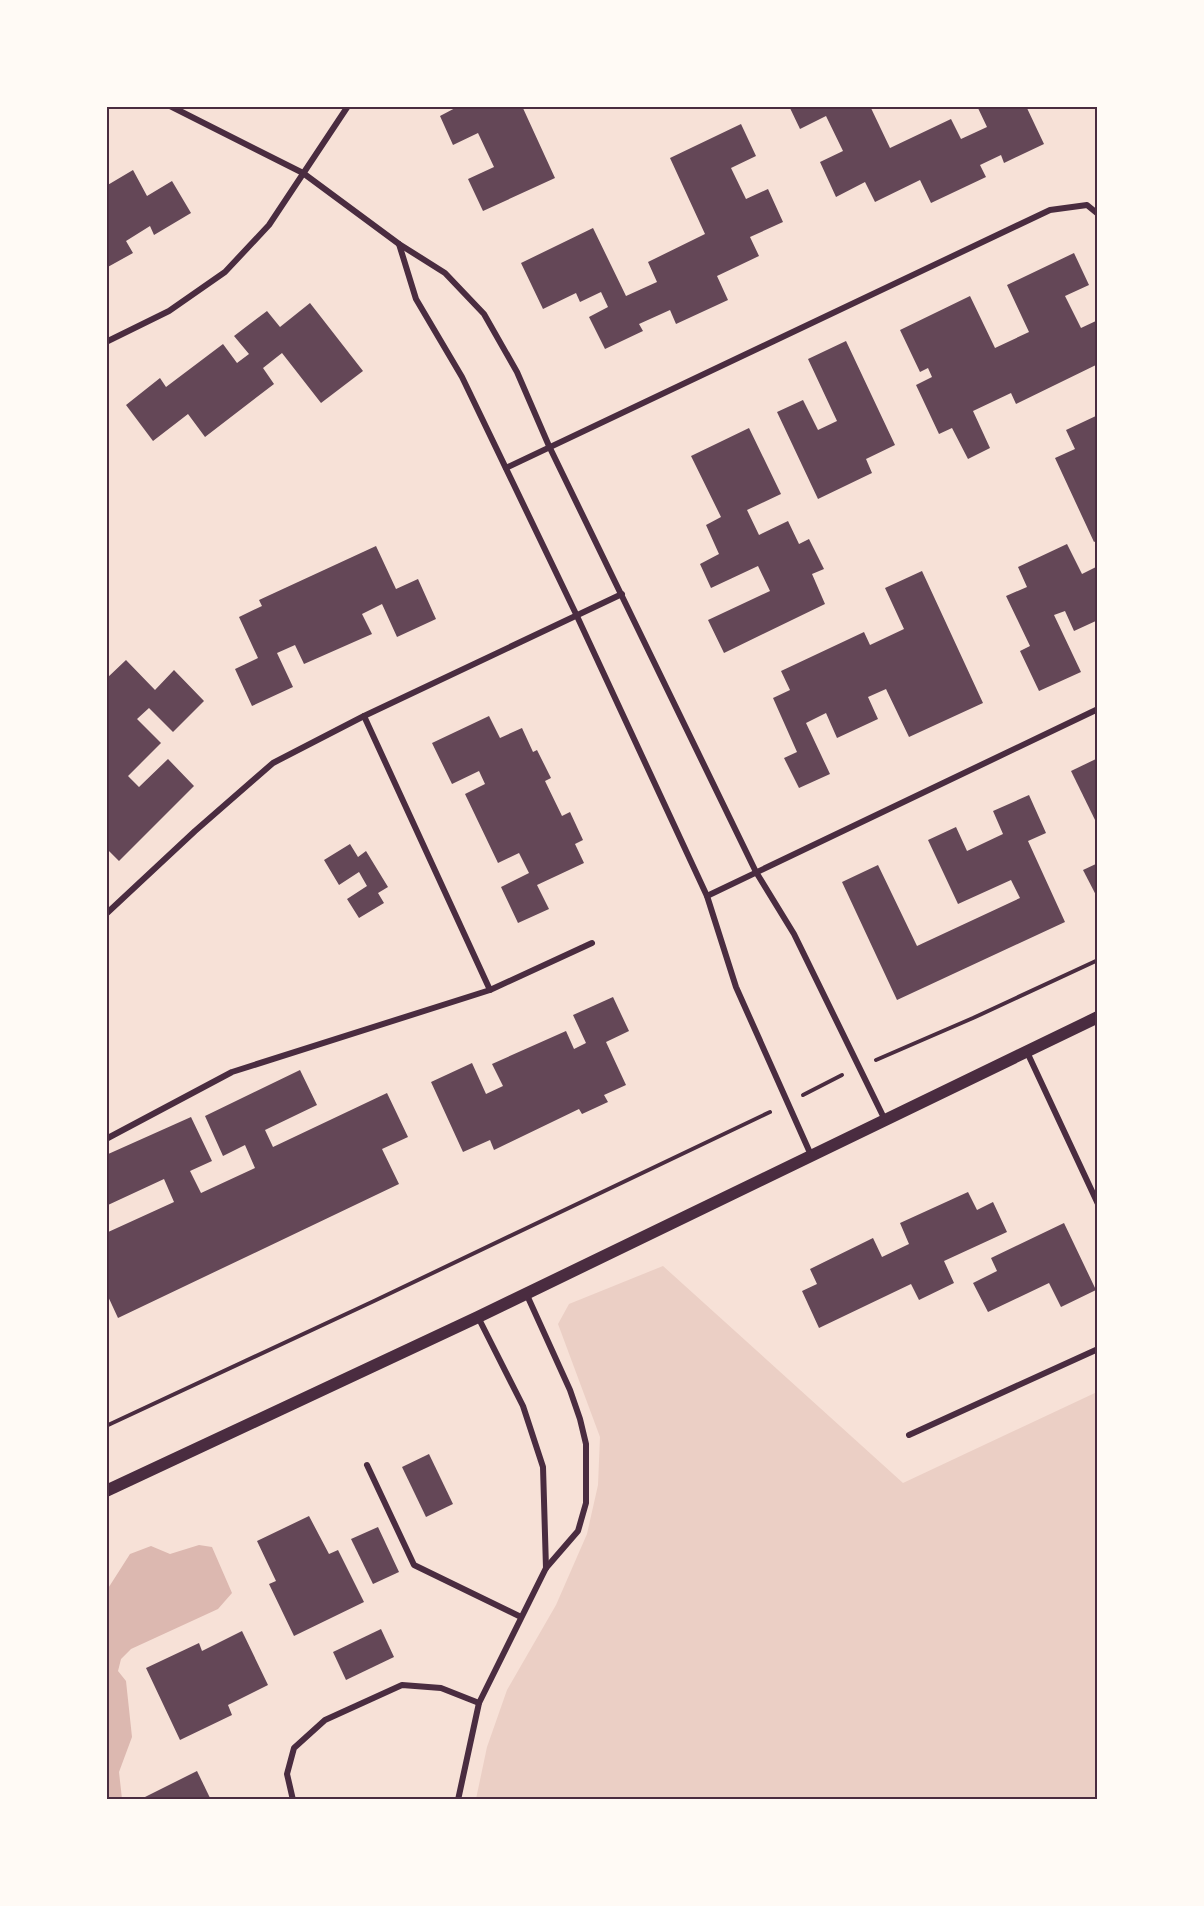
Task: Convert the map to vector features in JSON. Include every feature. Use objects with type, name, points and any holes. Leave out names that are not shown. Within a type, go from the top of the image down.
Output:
[{"type":"main road","points":[[106,1491],[478,1317],[1098,1017]]},
{"type":"street","points":[[170,106],[303,173],[399,244],[445,273],[484,315],[516,372],[549,446],[756,872],[794,934],[885,1120]]},
{"type":"street","points":[[106,342],[169,311],[225,272],[269,225],[348,106]]},
{"type":"street","points":[[506,468],[1050,210],[1087,205],[1098,214]]},
{"type":"street","points":[[399,244],[416,299],[462,376],[707,896],[736,987],[811,1155]]},
{"type":"street","points":[[106,914],[195,831],[273,763],[364,716],[622,594]]},
{"type":"street","points":[[707,896],[1098,708]]},
{"type":"street","points":[[364,716],[490,990]]},
{"type":"street","points":[[106,1139],[232,1072],[490,990],[592,943]]},
{"type":"street","points":[[1027,1051],[1098,1204]]},
{"type":"street","points":[[458,1800],[479,1703],[546,1568],[578,1532],[586,1503],[586,1444],[580,1419],[570,1390],[526,1293]]},
{"type":"street","points":[[478,1317],[523,1406],[543,1467],[546,1568]]},
{"type":"street","points":[[909,1435],[1098,1349]]},
{"type":"street","points":[[367,1465],[414,1565],[521,1617]]},
{"type":"street","points":[[293,1800],[287,1774],[294,1748],[325,1720],[402,1685],[441,1688],[479,1703]]},
{"type":"path","points":[[892,1053],[1098,960]]},
{"type":"path","points":[[811,1091],[835,1079]]},
{"type":"path","points":[[106,1426],[766,1114]]},
{"type":"shaded area","points":[[663,1266],[903,1483],[1097,1392],[1097,1799],[476,1799],[487,1747],[507,1690],[556,1605],[587,1534],[598,1485],[600,1437],[558,1324],[569,1304]]},
{"type":"shaded area","points":[[199,1545],[212,1547],[232,1593],[218,1609],[131,1649],[121,1659],[118,1671],[126,1681],[132,1737],[119,1772],[122,1799],[107,1799],[107,1590],[130,1554],[151,1546],[170,1554]]},
{"type":"building","points":[[459,106],[522,106],[555,178],[483,211],[468,179],[494,167],[478,133],[453,145],[440,116]]},
{"type":"building","points":[[789,106],[870,106],[890,148],[951,119],[961,139],[987,127],[977,106],[1026,106],[1044,144],[1004,163],[1001,155],[980,165],[986,177],[931,203],[920,180],[875,202],[865,182],[836,197],[820,162],[843,151],[826,116],[800,129]]},
{"type":"building","points":[[741,124],[756,156],[731,168],[746,199],[768,189],[783,222],[750,237],[759,256],[717,276],[728,300],[676,324],[670,310],[639,324],[643,331],[605,349],[589,317],[608,307],[601,292],[580,302],[576,293],[543,309],[521,263],[593,228],[626,296],[657,282],[648,262],[705,234],[670,158]]},
{"type":"building","points":[[133,170],[147,196],[172,181],[191,213],[154,235],[150,226],[126,241],[133,253],[106,268],[106,186]]},
{"type":"building","points":[[1074,253],[1089,285],[1065,296],[1081,328],[1098,320],[1098,364],[1016,404],[1011,393],[973,411],[990,448],[968,459],[952,428],[939,434],[916,385],[932,377],[928,368],[920,372],[900,330],[970,296],[995,348],[1029,332],[1007,285]]},
{"type":"building","points":[[310,303],[363,371],[321,403],[282,353],[263,368],[274,384],[205,437],[188,414],[153,441],[126,405],[160,378],[166,387],[223,344],[237,363],[249,354],[234,336],[267,311],[280,327]]},
{"type":"building","points":[[846,341],[895,445],[866,459],[872,473],[818,499],[777,412],[803,400],[818,430],[837,421],[808,359]]},
{"type":"building","points":[[1098,415],[1098,540],[1094,542],[1055,458],[1075,449],[1066,430]]},
{"type":"building","points":[[749,428],[781,494],[747,510],[759,535],[788,521],[799,544],[809,539],[824,569],[812,574],[825,604],[724,653],[708,620],[770,591],[758,566],[711,588],[700,564],[719,554],[706,525],[721,517],[691,456]]},
{"type":"building","points":[[1067,544],[1082,574],[1098,566],[1098,620],[1074,631],[1065,611],[1054,615],[1081,672],[1039,691],[1020,651],[1030,646],[1006,596],[1027,587],[1018,567]]},
{"type":"building","points":[[376,546],[396,589],[418,579],[436,619],[397,637],[382,604],[362,614],[372,634],[304,664],[295,645],[277,653],[293,687],[252,706],[235,669],[258,658],[239,617],[262,606],[259,600]]},
{"type":"building","points":[[922,571],[983,703],[909,737],[886,689],[868,697],[878,719],[837,738],[826,713],[806,723],[830,774],[799,788],[784,758],[797,752],[773,698],[790,690],[781,671],[864,632],[870,645],[904,629],[885,588]]},
{"type":"building","points":[[126,660],[155,690],[174,670],[204,701],[173,732],[149,708],[137,719],[161,743],[128,776],[139,787],[168,759],[194,786],[119,861],[106,848],[106,679]]},
{"type":"building","points":[[489,716],[500,738],[522,728],[533,752],[537,750],[551,778],[545,781],[562,816],[570,812],[583,840],[575,844],[584,863],[537,885],[549,909],[518,923],[501,887],[529,873],[519,853],[498,863],[465,794],[485,784],[479,771],[452,784],[432,743]]},
{"type":"building","points":[[1098,758],[1098,826],[1071,771]]},
{"type":"building","points":[[1029,795],[1046,833],[1028,841],[1065,922],[897,1000],[842,882],[878,865],[917,946],[1020,898],[1011,880],[958,904],[928,840],[956,827],[967,851],[1003,834],[993,811]]},
{"type":"building","points":[[350,844],[358,857],[366,851],[388,887],[378,893],[384,903],[359,918],[347,899],[367,886],[359,872],[339,885],[324,860]]},
{"type":"building","points":[[1098,863],[1098,899],[1083,870]]},
{"type":"building","points":[[613,997],[629,1031],[606,1042],[626,1085],[604,1095],[608,1102],[582,1114],[579,1109],[494,1150],[490,1140],[463,1152],[431,1082],[472,1063],[486,1094],[503,1086],[492,1064],[566,1031],[574,1049],[586,1043],[573,1015]]},
{"type":"building","points":[[300,1070],[317,1105],[265,1130],[273,1147],[387,1093],[408,1137],[382,1149],[399,1184],[118,1318],[106,1292],[106,1233],[174,1202],[164,1179],[108,1205],[106,1202],[106,1155],[191,1117],[212,1161],[190,1171],[201,1193],[255,1168],[245,1145],[223,1156],[205,1116]]},
{"type":"building","points":[[968,1192],[977,1210],[993,1202],[1007,1232],[944,1261],[954,1283],[919,1300],[911,1284],[819,1328],[802,1291],[817,1284],[810,1269],[873,1238],[882,1257],[909,1244],[900,1223]]},
{"type":"building","points":[[1064,1223],[1096,1290],[1061,1307],[1049,1283],[988,1312],[973,1283],[997,1271],[991,1258]]},
{"type":"building","points":[[429,1454],[453,1504],[426,1517],[402,1467]]},
{"type":"building","points":[[309,1516],[329,1554],[338,1550],[364,1602],[294,1636],[269,1584],[276,1581],[257,1541]]},
{"type":"building","points":[[378,1527],[399,1572],[373,1584],[351,1539]]},
{"type":"building","points":[[381,1629],[394,1657],[346,1680],[333,1652]]},
{"type":"building","points":[[242,1631],[268,1685],[228,1705],[232,1715],[180,1740],[146,1668],[199,1643],[202,1651]]},
{"type":"building","points":[[197,1771],[211,1800],[146,1800],[145,1797]]}]
